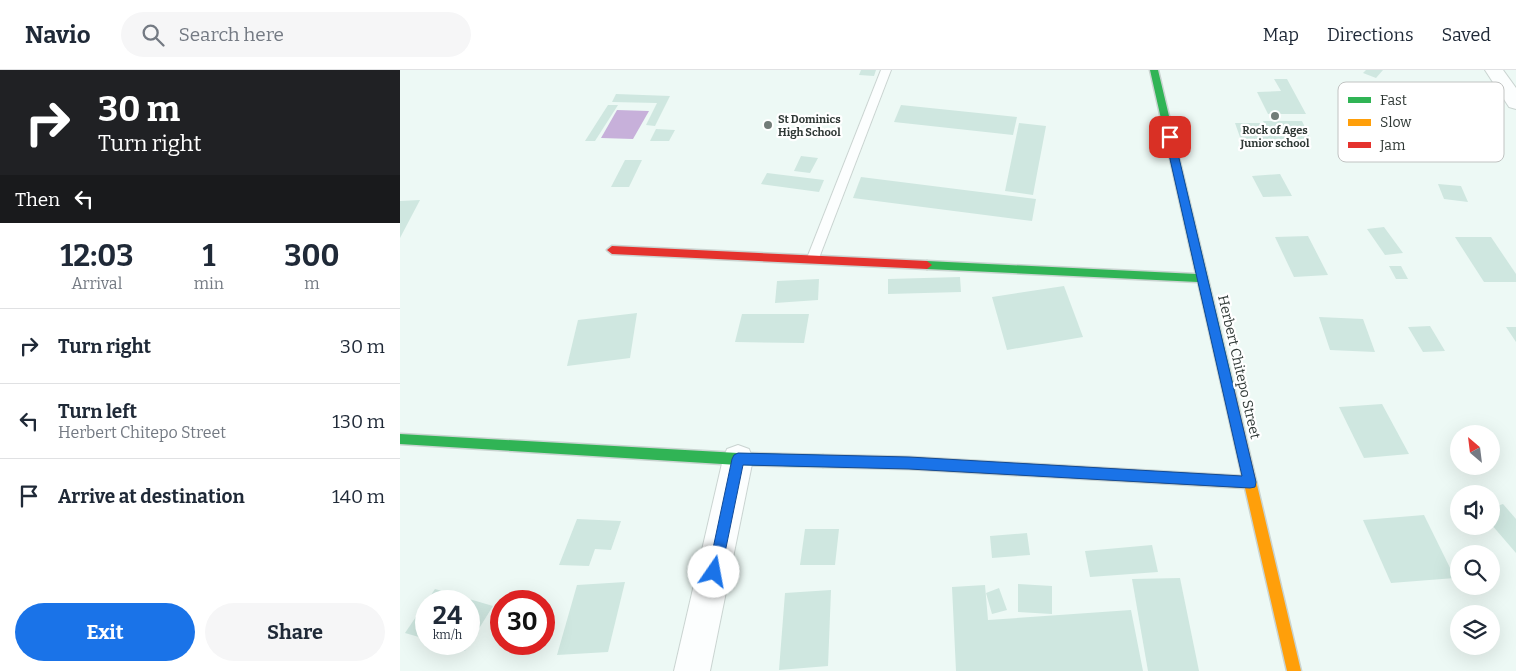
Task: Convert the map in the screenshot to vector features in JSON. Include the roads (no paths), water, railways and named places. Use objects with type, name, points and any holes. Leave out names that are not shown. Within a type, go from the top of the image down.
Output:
[{"type":"street","name":"Herbert Chitepo Street","points":[[1154,70],[1294,671]]},
{"type":"street","points":[[1494,70],[1502,82]]},
{"type":"street","points":[[1504,85],[1516,103]]},
{"type":"street","points":[[612,250],[813,258],[1203,278]]},
{"type":"street","points":[[400,439],[738,459],[909,463],[1250,482]]},
{"type":"street","points":[[692,671],[738,459]]},
{"type":"lane","points":[[813,258],[886,70]]},
{"type":"place","name":"Rock of Ages Junior school","points":[[1275,116]]},
{"type":"place","name":"St Dominics High School","points":[[768,125]]}]
